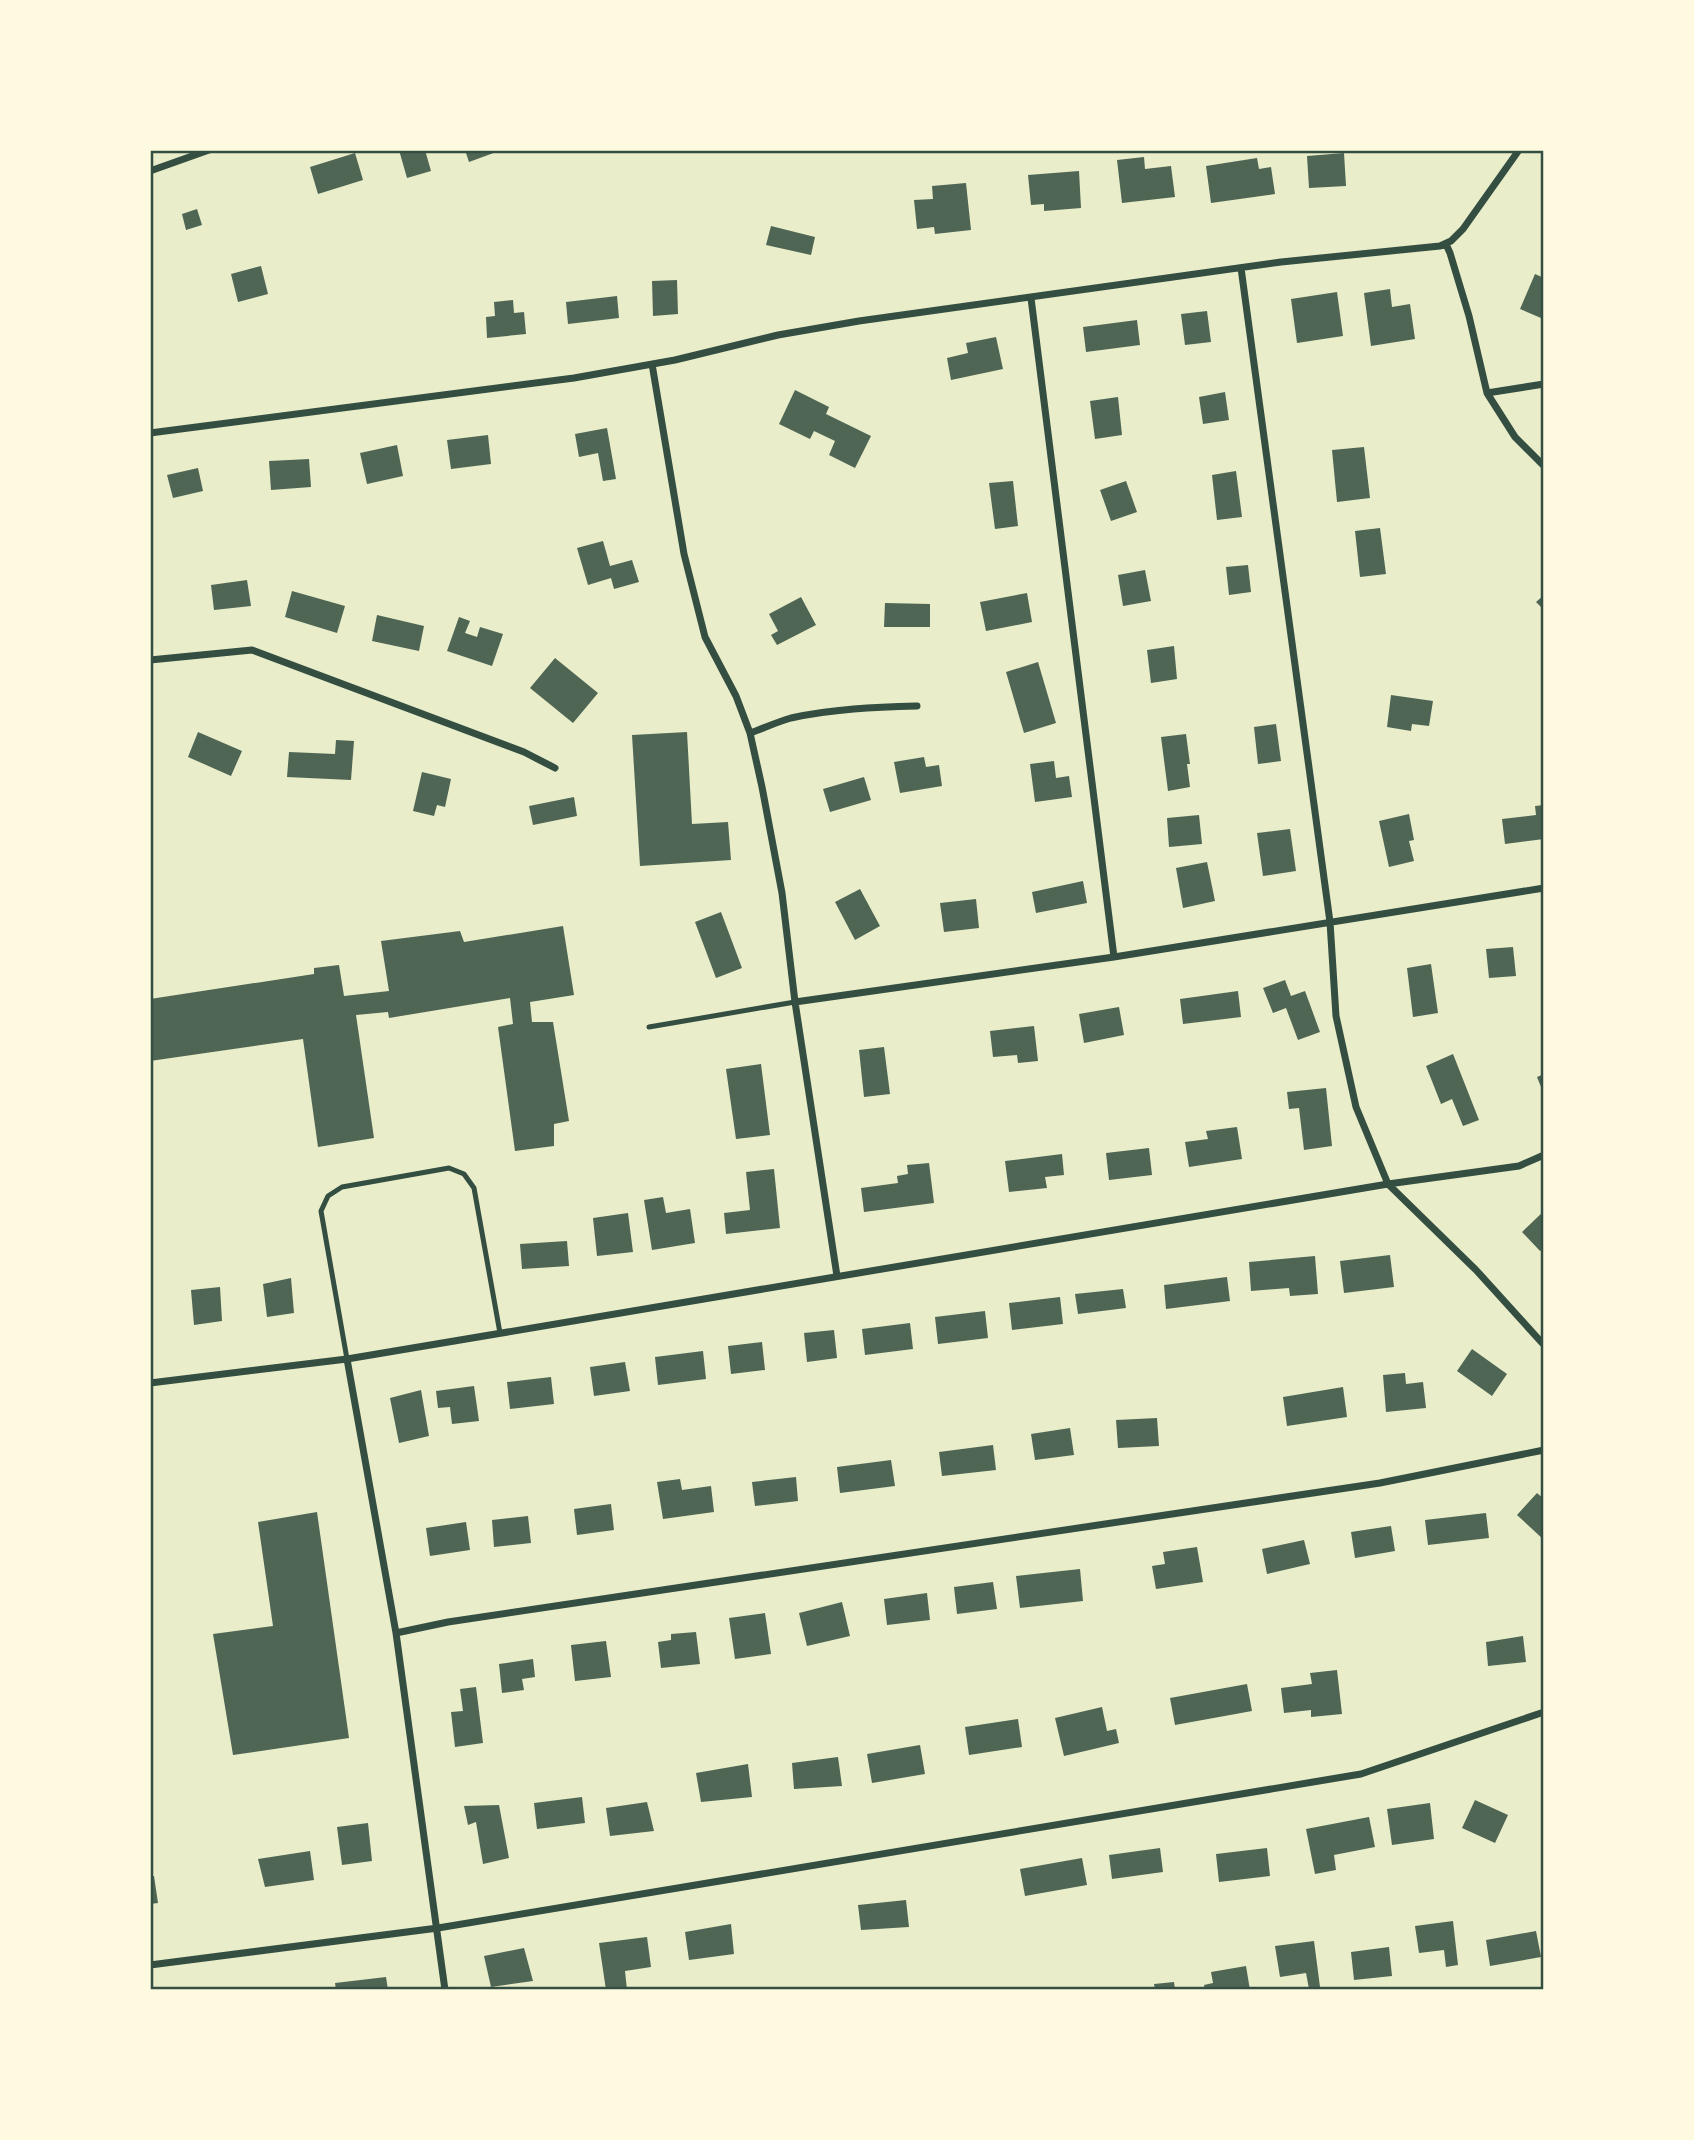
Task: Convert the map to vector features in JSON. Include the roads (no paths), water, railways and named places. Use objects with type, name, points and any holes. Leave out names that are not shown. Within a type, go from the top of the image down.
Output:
[{"type":"street","points":[[150,171],[209,150]]},
{"type":"street","points":[[150,433],[574,378],[822,327],[1241,268],[1446,244],[1464,229],[1519,150]]},
{"type":"street","points":[[1446,244],[1469,316],[1487,393],[1515,437],[1544,466]]},
{"type":"street","points":[[1241,268],[1330,922],[1336,1016],[1356,1107],[1388,1184],[1476,1270],[1544,1345]]},
{"type":"street","points":[[1031,298],[1114,957]]},
{"type":"street","points":[[652,364],[684,554],[705,638],[736,696],[750,733],[782,893],[795,1002],[837,1276]]},
{"type":"street","points":[[1487,393],[1544,384]]},
{"type":"street","points":[[150,660],[252,650],[524,752],[555,768]]},
{"type":"street","points":[[750,733],[789,719],[830,712],[917,706]]},
{"type":"street","points":[[795,1002],[1114,957],[1544,888]]},
{"type":"street","points":[[150,1384],[347,1359],[1388,1184],[1519,1166],[1544,1155]]},
{"type":"street","points":[[347,1359],[396,1633],[445,1990]]},
{"type":"street","points":[[396,1633],[448,1622],[1380,1483],[1544,1450]]},
{"type":"street","points":[[150,1965],[438,1928],[1361,1774],[1544,1712]]},
{"type":"lane","points":[[649,1027],[795,1002]]},
{"type":"lane","points":[[347,1359],[321,1211],[328,1196],[342,1187],[449,1168],[464,1174],[474,1188],[500,1333]]}]
